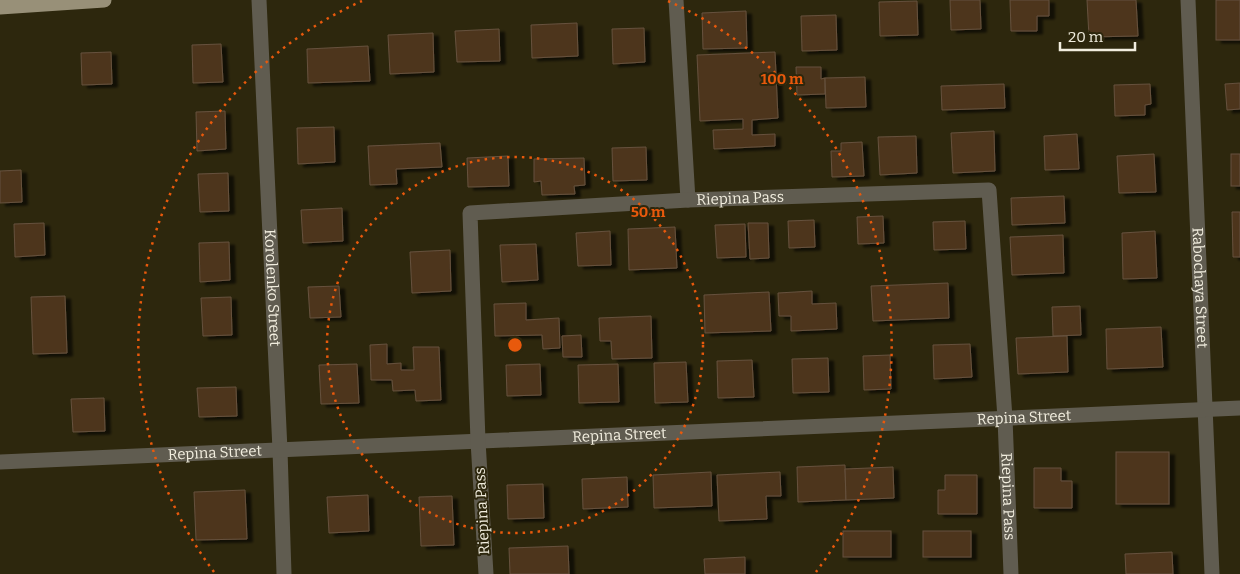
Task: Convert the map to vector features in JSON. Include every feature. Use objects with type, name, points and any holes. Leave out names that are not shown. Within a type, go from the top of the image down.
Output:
[{"type":"main road","points":[[0,7],[104,0]]},
{"type":"street","name":"Korolenko Street","points":[[260,0],[284,574]]},
{"type":"street","points":[[676,0],[688,200]]},
{"type":"street","name":"Rabochaya Street","points":[[1188,0],[1212,574]]},
{"type":"street","name":"Riepina Pass","points":[[486,574],[478,441],[470,213],[688,200],[989,190],[1005,418],[1011,574]]},
{"type":"street","name":"Repina Street","points":[[0,462],[1240,408]]},
{"type":"building","points":[[950,0],[980,0],[981,29],[951,30]]},
{"type":"building","points":[[1010,0],[1049,0],[1049,16],[1037,16],[1037,31],[1011,31]]},
{"type":"building","points":[[1087,0],[1136,0],[1138,36],[1089,37]]},
{"type":"building","points":[[1216,0],[1240,0],[1240,40],[1216,40]]},
{"type":"building","points":[[917,1],[918,35],[880,36],[879,2]]},
{"type":"building","points":[[746,11],[747,48],[703,49],[702,13]]},
{"type":"building","points":[[836,15],[837,50],[802,51],[801,16]]},
{"type":"building","points":[[577,23],[578,56],[532,58],[531,25]]},
{"type":"building","points":[[644,28],[645,62],[613,64],[612,29]]},
{"type":"building","points":[[499,29],[500,61],[457,62],[455,31]]},
{"type":"building","points":[[433,33],[434,72],[390,74],[388,35]]},
{"type":"building","points":[[221,44],[223,82],[193,83],[192,45]]},
{"type":"building","points":[[368,46],[370,81],[308,83],[307,49]]},
{"type":"building","points":[[111,52],[112,84],[82,85],[81,53]]},
{"type":"building","points":[[775,52],[778,118],[752,120],[752,135],[775,134],[775,146],[714,149],[713,130],[743,129],[743,119],[700,121],[697,55]]},
{"type":"building","points":[[796,67],[821,67],[821,79],[825,78],[825,94],[797,95]]},
{"type":"building","points":[[865,77],[866,107],[826,108],[825,78]]},
{"type":"building","points":[[1240,83],[1240,109],[1227,110],[1225,84]]},
{"type":"building","points":[[1004,84],[1005,108],[942,110],[941,86]]},
{"type":"building","points":[[1150,84],[1151,104],[1145,105],[1145,115],[1115,116],[1114,85]]},
{"type":"building","points":[[225,111],[226,149],[197,151],[196,112]]},
{"type":"building","points":[[334,127],[335,162],[298,164],[297,128]]},
{"type":"building","points":[[994,131],[995,171],[953,173],[951,133]]},
{"type":"building","points":[[1077,134],[1079,169],[1045,170],[1044,136]]},
{"type":"building","points":[[916,136],[917,173],[880,175],[878,137]]},
{"type":"building","points":[[862,142],[864,176],[832,177],[831,151],[841,151],[841,143]]},
{"type":"building","points":[[440,143],[442,167],[396,169],[397,184],[370,185],[368,146]]},
{"type":"building","points":[[646,147],[647,180],[613,181],[612,148]]},
{"type":"building","points":[[1154,154],[1156,192],[1119,193],[1117,156]]},
{"type":"building","points":[[1231,154],[1240,154],[1240,186],[1231,186]]},
{"type":"building","points":[[508,156],[509,186],[468,187],[467,158]]},
{"type":"building","points":[[584,158],[585,185],[574,186],[575,194],[542,195],[541,181],[534,182],[534,159]]},
{"type":"building","points":[[21,170],[22,202],[0,203],[0,171]]},
{"type":"building","points":[[228,173],[229,211],[200,212],[198,174]]},
{"type":"building","points":[[1064,196],[1065,223],[1012,225],[1011,198]]},
{"type":"building","points":[[342,208],[343,241],[303,243],[301,210]]},
{"type":"building","points":[[1232,212],[1240,212],[1240,257],[1233,257]]},
{"type":"building","points":[[883,216],[884,243],[858,244],[857,217]]},
{"type":"building","points":[[814,220],[815,247],[789,248],[788,221]]},
{"type":"building","points":[[965,221],[966,249],[934,250],[933,222]]},
{"type":"building","points":[[44,223],[45,255],[15,257],[14,224]]},
{"type":"building","points":[[748,223],[768,223],[769,258],[750,259]]},
{"type":"building","points":[[745,224],[746,257],[717,258],[715,225]]},
{"type":"building","points":[[675,227],[677,268],[629,270],[628,229]]},
{"type":"building","points":[[610,231],[611,265],[578,266],[576,233]]},
{"type":"building","points":[[1155,231],[1157,278],[1123,279],[1122,233]]},
{"type":"building","points":[[1063,235],[1064,273],[1012,275],[1010,237]]},
{"type":"building","points":[[229,242],[230,280],[200,282],[199,243]]},
{"type":"building","points":[[536,244],[538,280],[502,282],[500,245]]},
{"type":"building","points":[[450,250],[451,291],[412,293],[410,252]]},
{"type":"building","points":[[948,283],[949,318],[873,321],[871,286]]},
{"type":"building","points":[[339,286],[341,317],[310,318],[308,287]]},
{"type":"building","points":[[812,291],[812,304],[836,303],[837,329],[791,331],[791,316],[779,316],[778,293]]},
{"type":"building","points":[[769,292],[771,331],[705,333],[704,295]]},
{"type":"building","points":[[65,296],[67,353],[33,354],[31,297]]},
{"type":"building","points":[[231,297],[232,335],[203,336],[201,298]]},
{"type":"building","points":[[526,303],[526,320],[559,318],[560,348],[543,349],[542,335],[495,336],[494,304]]},
{"type":"building","points":[[1080,306],[1081,335],[1053,336],[1052,307]]},
{"type":"building","points":[[651,316],[652,358],[612,359],[611,341],[600,341],[599,318]]},
{"type":"building","points":[[1161,327],[1163,367],[1107,369],[1106,329]]},
{"type":"building","points":[[581,335],[582,357],[563,357],[562,336]]},
{"type":"building","points":[[1067,336],[1068,372],[1018,374],[1016,338]]},
{"type":"building","points":[[387,344],[387,364],[401,363],[401,370],[414,370],[413,347],[439,347],[441,400],[416,401],[415,390],[393,391],[392,380],[371,380],[370,345]]},
{"type":"building","points":[[970,344],[972,377],[934,379],[933,345]]},
{"type":"building","points":[[890,355],[891,389],[864,390],[863,356]]},
{"type":"building","points":[[828,358],[829,392],[793,393],[792,359]]},
{"type":"building","points":[[752,360],[754,397],[718,398],[717,361]]},
{"type":"building","points":[[686,362],[688,402],[655,403],[654,363]]},
{"type":"building","points":[[357,364],[359,403],[321,404],[319,365]]},
{"type":"building","points":[[540,364],[541,395],[507,396],[506,365]]},
{"type":"building","points":[[618,364],[619,402],[579,403],[578,365]]},
{"type":"building","points":[[236,387],[237,416],[199,417],[197,388]]},
{"type":"building","points":[[104,398],[105,431],[73,432],[71,399]]},
{"type":"building","points":[[1116,452],[1169,452],[1169,504],[1116,504]]},
{"type":"building","points":[[845,465],[846,500],[798,502],[797,467]]},
{"type":"building","points":[[893,467],[894,498],[846,500],[845,469]]},
{"type":"building","points":[[1034,468],[1061,468],[1061,481],[1072,481],[1072,508],[1034,508]]},
{"type":"building","points":[[711,472],[712,506],[654,508],[653,475]]},
{"type":"building","points":[[780,472],[781,496],[766,496],[767,519],[719,521],[717,475]]},
{"type":"building","points":[[945,475],[977,475],[977,514],[938,514],[938,490],[945,490]]},
{"type":"building","points":[[627,477],[628,507],[583,509],[582,479]]},
{"type":"building","points":[[543,484],[544,518],[508,519],[507,485]]},
{"type":"building","points":[[245,490],[247,539],[196,540],[194,492]]},
{"type":"building","points":[[368,495],[369,531],[329,533],[327,497]]},
{"type":"building","points":[[452,496],[454,545],[421,546],[419,497]]},
{"type":"building","points":[[843,531],[891,531],[891,557],[843,557]]},
{"type":"building","points":[[923,531],[971,531],[971,557],[923,557]]},
{"type":"building","points":[[568,546],[569,574],[510,574],[509,548]]},
{"type":"building","points":[[1172,552],[1173,574],[1126,574],[1125,554]]},
{"type":"building","points":[[745,557],[745,574],[705,574],[704,559]]}]
